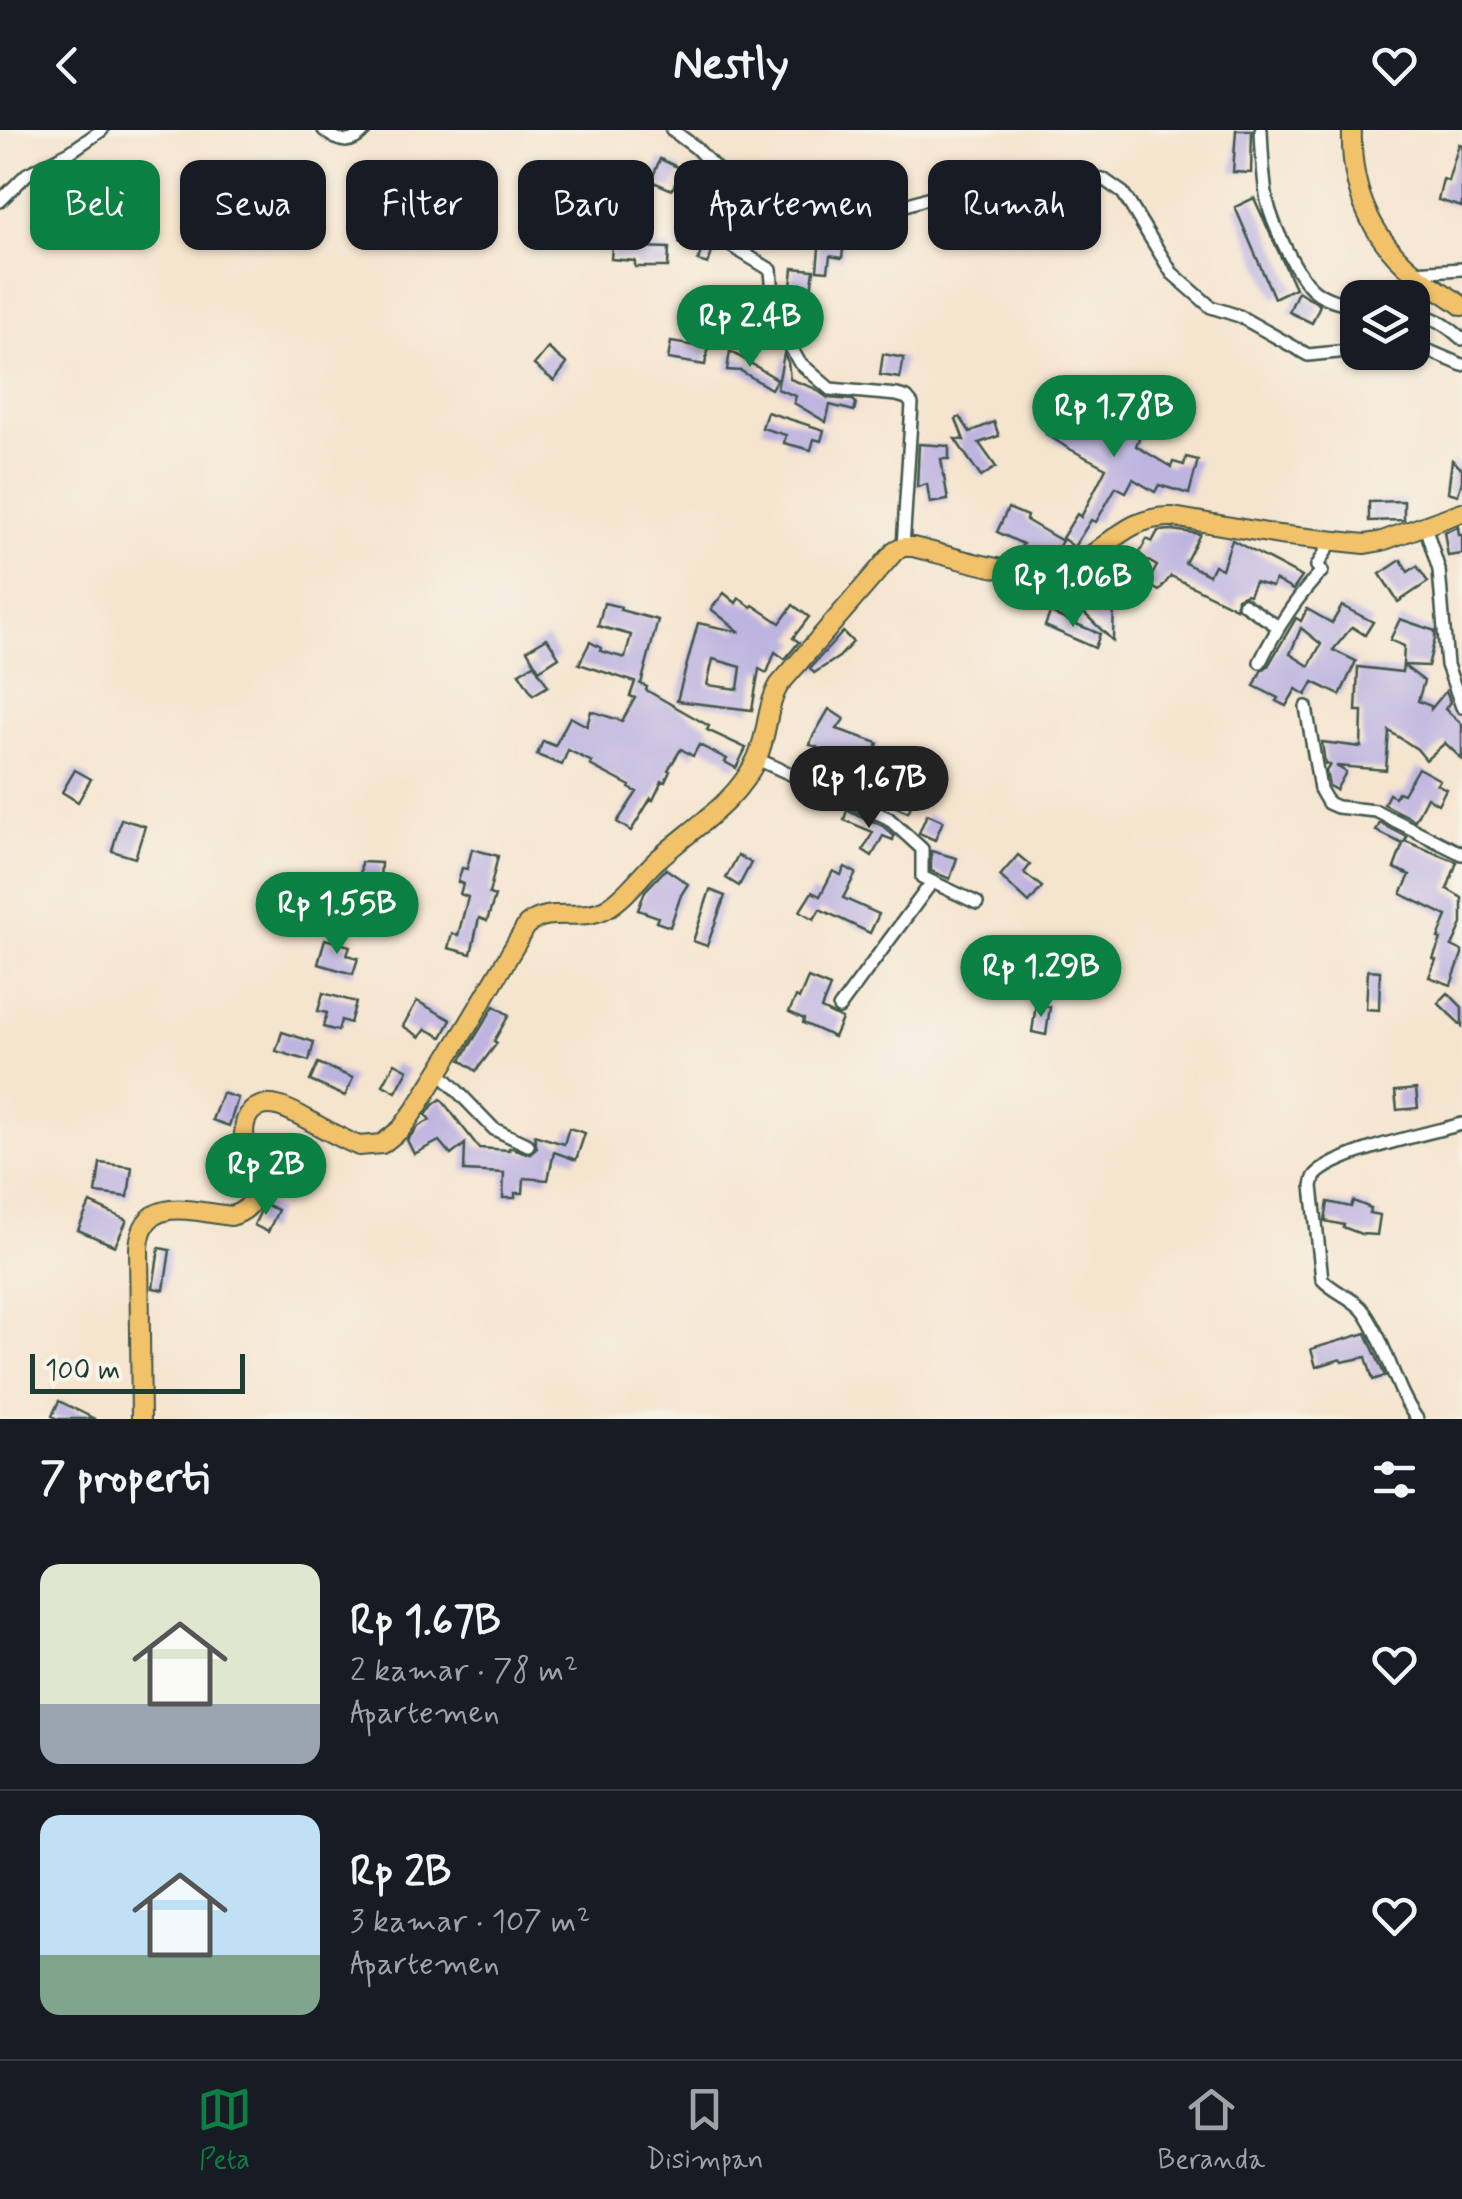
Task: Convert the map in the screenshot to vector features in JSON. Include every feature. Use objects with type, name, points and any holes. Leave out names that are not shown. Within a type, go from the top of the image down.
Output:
[{"type":"main road","points":[[1352,130],[1358,185],[1377,235],[1413,272],[1462,306]]},
{"type":"main road","points":[[142,1419],[139,1248],[140,1234],[149,1218],[170,1210],[231,1216],[246,1208],[254,1194],[244,1128],[251,1112],[261,1106],[285,1109],[360,1146],[373,1146],[393,1137],[438,1072],[526,925],[544,915],[595,914],[614,904],[656,861],[716,811],[742,784],[757,759],[779,684],[887,559],[903,547],[1044,573],[1069,568],[1136,523],[1157,516],[1365,544],[1382,542],[1462,512]]},
{"type":"street","points":[[0,201],[27,174],[102,130]]},
{"type":"street","points":[[324,130],[348,142],[365,130]]},
{"type":"street","points":[[672,130],[708,160]]},
{"type":"street","points":[[1261,130],[1268,204],[1290,259],[1316,292],[1340,302]]},
{"type":"street","points":[[908,205],[1066,176],[1103,179],[1122,193],[1172,273],[1211,307],[1239,316],[1308,355],[1340,352]]},
{"type":"street","points":[[737,250],[772,272],[775,318],[799,362],[830,388],[897,395],[912,404],[903,547]]},
{"type":"street","points":[[1413,272],[1462,269]]},
{"type":"street","points":[[1430,317],[1462,339]]},
{"type":"street","points":[[1430,351],[1462,365]]},
{"type":"street","points":[[1424,526],[1439,570],[1447,665],[1462,708]]},
{"type":"street","points":[[1260,662],[1301,592],[1322,571],[1317,566],[1332,541]]},
{"type":"street","points":[[1244,604],[1278,626]]},
{"type":"street","points":[[1306,707],[1320,789],[1328,803],[1376,811],[1462,854]]},
{"type":"street","points":[[757,759],[888,818],[923,852],[921,875],[977,903]]},
{"type":"street","points":[[839,1008],[932,882]]},
{"type":"street","points":[[438,1072],[494,1129],[528,1145]]},
{"type":"street","points":[[1417,1419],[1366,1315],[1322,1279],[1312,1186],[1314,1176],[1321,1170],[1358,1153],[1462,1124]]},
{"type":"building","points":[[1236,130],[1252,130],[1251,173],[1233,172]]},
{"type":"building","points":[[1459,144],[1462,145],[1462,207],[1438,200]]},
{"type":"building","points":[[660,159],[674,165],[672,190],[654,182]]},
{"type":"building","points":[[1254,198],[1295,288],[1274,298],[1235,207]]},
{"type":"building","points":[[669,248],[668,267],[635,267],[635,261],[611,259],[612,250]]},
{"type":"building","points":[[713,250],[708,264],[698,261],[701,251]]},
{"type":"building","points":[[819,250],[843,250],[842,258],[830,256],[828,271],[817,270]]},
{"type":"building","points":[[793,268],[814,270],[802,329],[812,330],[810,341],[797,339],[790,326],[793,306],[783,305],[785,286],[791,287]]},
{"type":"building","points":[[1298,291],[1320,305],[1312,323],[1289,312]]},
{"type":"building","points":[[731,317],[748,321],[744,346],[731,343]]},
{"type":"building","points":[[671,342],[708,348],[705,365],[668,359]]},
{"type":"building","points":[[548,348],[567,364],[554,381],[534,365]]},
{"type":"building","points":[[730,351],[777,379],[771,389],[741,371],[727,370]]},
{"type":"building","points":[[784,354],[790,379],[828,398],[853,400],[854,411],[830,405],[826,422],[794,403],[796,396],[777,389]]},
{"type":"building","points":[[883,354],[904,358],[900,378],[880,375]]},
{"type":"building","points":[[1086,390],[1108,403],[1103,413],[1117,418],[1115,424],[1141,433],[1136,446],[1171,467],[1173,462],[1184,465],[1186,457],[1198,460],[1189,494],[1159,485],[1155,492],[1133,479],[1126,492],[1116,487],[1096,522],[1091,520],[1074,547],[1062,538],[1077,514],[1081,517],[1106,468],[1046,434],[1055,421],[1066,429],[1084,403],[1080,400]]},
{"type":"building","points":[[767,412],[824,430],[821,441],[814,439],[811,450],[784,443],[786,435],[762,428]]},
{"type":"building","points":[[960,417],[970,432],[994,422],[999,436],[979,443],[996,467],[981,477],[955,439],[964,440],[956,419]]},
{"type":"building","points":[[919,444],[949,446],[949,459],[941,459],[948,500],[930,503],[927,484],[917,487]]},
{"type":"building","points":[[1452,460],[1462,469],[1458,495],[1448,492]]},
{"type":"building","points":[[1404,501],[1404,520],[1369,521],[1369,502]]},
{"type":"building","points":[[1008,508],[1027,516],[1026,520],[1062,541],[1051,559],[1043,554],[1040,558],[1021,547],[1023,544],[997,532]]},
{"type":"building","points":[[1458,527],[1462,554],[1448,556],[1444,532]]},
{"type":"building","points":[[1158,531],[1200,534],[1185,563],[1209,575],[1214,565],[1222,569],[1232,540],[1302,577],[1293,590],[1275,580],[1272,587],[1255,582],[1249,595],[1237,598],[1236,608],[1171,576],[1159,591],[1147,584],[1157,566],[1138,555],[1147,539],[1152,542]]},
{"type":"building","points":[[1401,560],[1408,572],[1417,566],[1428,582],[1398,602],[1380,574]]},
{"type":"building","points":[[1098,565],[1114,596],[1113,641],[1058,588]]},
{"type":"building","points":[[724,593],[736,603],[739,598],[780,623],[793,605],[809,617],[793,638],[799,642],[785,659],[775,652],[767,673],[759,669],[752,710],[677,701],[698,623],[740,632],[711,609]],"holes":[[[713,659],[741,667],[738,689],[707,685]]]},
{"type":"building","points":[[604,603],[658,620],[641,684],[646,690],[709,726],[707,730],[746,748],[736,768],[699,745],[693,756],[681,749],[665,782],[662,781],[631,831],[617,822],[637,792],[630,786],[568,750],[562,765],[537,755],[543,741],[555,746],[570,717],[587,726],[591,711],[622,721],[635,698],[630,696],[635,682],[579,664],[590,642],[600,651],[625,658],[631,635],[598,626]]},
{"type":"building","points":[[1342,606],[1373,622],[1365,635],[1352,627],[1333,650],[1356,661],[1340,695],[1313,682],[1306,695],[1296,689],[1286,706],[1254,686],[1296,618],[1301,621],[1307,609],[1332,623]],"holes":[[[1301,628],[1321,644],[1309,666],[1290,654]]]},
{"type":"building","points":[[1050,613],[1100,634],[1095,648],[1045,626]]},
{"type":"building","points":[[1400,619],[1435,631],[1428,666],[1403,665],[1404,646],[1390,640]]},
{"type":"building","points":[[843,632],[853,642],[839,657],[814,673],[810,668]]},
{"type":"building","points":[[547,638],[559,657],[539,670],[527,650]]},
{"type":"building","points":[[534,664],[548,686],[533,695],[519,673]]},
{"type":"building","points":[[1403,665],[1424,681],[1418,701],[1431,709],[1446,691],[1450,702],[1445,709],[1462,724],[1462,759],[1445,743],[1426,760],[1417,749],[1389,731],[1386,770],[1336,766],[1346,772],[1336,790],[1329,786],[1326,771],[1330,765],[1325,764],[1322,742],[1361,747],[1362,711],[1356,711],[1358,667],[1402,672]]},
{"type":"building","points":[[829,709],[844,719],[837,729],[878,743],[865,781],[813,762],[817,747],[810,745],[812,738]]},
{"type":"building","points":[[1418,768],[1440,780],[1437,784],[1446,789],[1438,804],[1427,797],[1415,820],[1384,804],[1389,794],[1403,794]]},
{"type":"building","points":[[75,770],[91,779],[78,802],[62,792]]},
{"type":"building","points":[[879,781],[915,798],[908,812],[872,796]]},
{"type":"building","points":[[847,810],[883,826],[894,836],[893,840],[883,836],[872,856],[863,850],[873,832],[844,820]]},
{"type":"building","points":[[927,814],[943,821],[935,840],[919,833]]},
{"type":"building","points":[[121,819],[145,826],[135,858],[112,851]]},
{"type":"building","points":[[1380,823],[1407,837],[1405,841],[1457,862],[1447,889],[1462,898],[1462,924],[1452,946],[1462,954],[1451,985],[1429,977],[1447,916],[1401,894],[1410,875],[1394,868],[1403,844],[1376,831]]},
{"type":"building","points":[[472,849],[498,856],[489,894],[495,896],[487,921],[479,918],[471,954],[448,948],[452,934],[458,935],[468,897],[460,894],[463,884],[458,882],[462,868],[467,869]]},
{"type":"building","points":[[931,851],[957,858],[950,879],[931,871]]},
{"type":"building","points":[[738,855],[751,863],[739,886],[726,878]]},
{"type":"building","points":[[1018,855],[1030,865],[1024,873],[1042,887],[1029,903],[1000,876]]},
{"type":"building","points":[[361,862],[381,863],[378,920],[350,918],[351,895],[359,895]]},
{"type":"building","points":[[845,867],[856,873],[843,898],[879,914],[870,933],[820,909],[814,919],[800,911],[812,892],[820,896],[833,871],[841,875]]},
{"type":"building","points":[[666,869],[688,884],[670,927],[656,922],[658,917],[638,910],[645,891]]},
{"type":"building","points":[[710,890],[725,896],[707,946],[693,941]]},
{"type":"building","points":[[325,939],[350,946],[347,955],[358,958],[353,974],[318,964]]},
{"type":"building","points":[[1368,970],[1380,971],[1379,1010],[1366,1009]]},
{"type":"building","points":[[808,978],[830,987],[821,1009],[842,1019],[834,1037],[789,1012]]},
{"type":"building","points":[[323,993],[356,1002],[350,1023],[341,1020],[338,1031],[323,1027],[327,1013],[318,1011]]},
{"type":"building","points":[[1448,993],[1462,1007],[1462,1026],[1438,1003]]},
{"type":"building","points":[[417,1001],[451,1020],[442,1037],[426,1029],[420,1037],[403,1026]]},
{"type":"building","points":[[1036,1004],[1050,1007],[1046,1035],[1032,1032]]},
{"type":"building","points":[[494,1006],[509,1015],[494,1041],[497,1043],[476,1071],[461,1060]]},
{"type":"building","points":[[282,1032],[314,1042],[309,1061],[276,1051]]},
{"type":"building","points":[[318,1063],[353,1078],[345,1096],[310,1081]]},
{"type":"building","points":[[395,1063],[408,1070],[396,1092],[383,1085]]},
{"type":"building","points":[[1416,1089],[1418,1108],[1397,1110],[1395,1091]]},
{"type":"building","points":[[222,1093],[238,1098],[229,1126],[212,1120]]},
{"type":"building","points":[[441,1099],[479,1148],[512,1148],[530,1154],[537,1148],[534,1135],[564,1144],[569,1128],[585,1133],[576,1160],[554,1152],[548,1180],[524,1178],[523,1193],[503,1198],[504,1173],[464,1171],[465,1144],[451,1155],[439,1141],[414,1154],[407,1140],[430,1120],[426,1115]]},
{"type":"building","points":[[100,1163],[132,1167],[128,1197],[96,1193]]},
{"type":"building","points":[[1353,1201],[1371,1208],[1369,1213],[1380,1215],[1377,1235],[1361,1234],[1325,1221],[1328,1202],[1351,1207]]},
{"type":"building","points":[[90,1203],[127,1220],[115,1246],[78,1230]]},
{"type":"building","points":[[264,1204],[278,1210],[268,1232],[254,1225]]},
{"type":"building","points":[[159,1248],[170,1250],[164,1290],[153,1288]]},
{"type":"building","points":[[1366,1333],[1385,1376],[1373,1380],[1366,1357],[1316,1367],[1311,1349]]},
{"type":"building","points":[[59,1401],[95,1419],[52,1416]]}]
